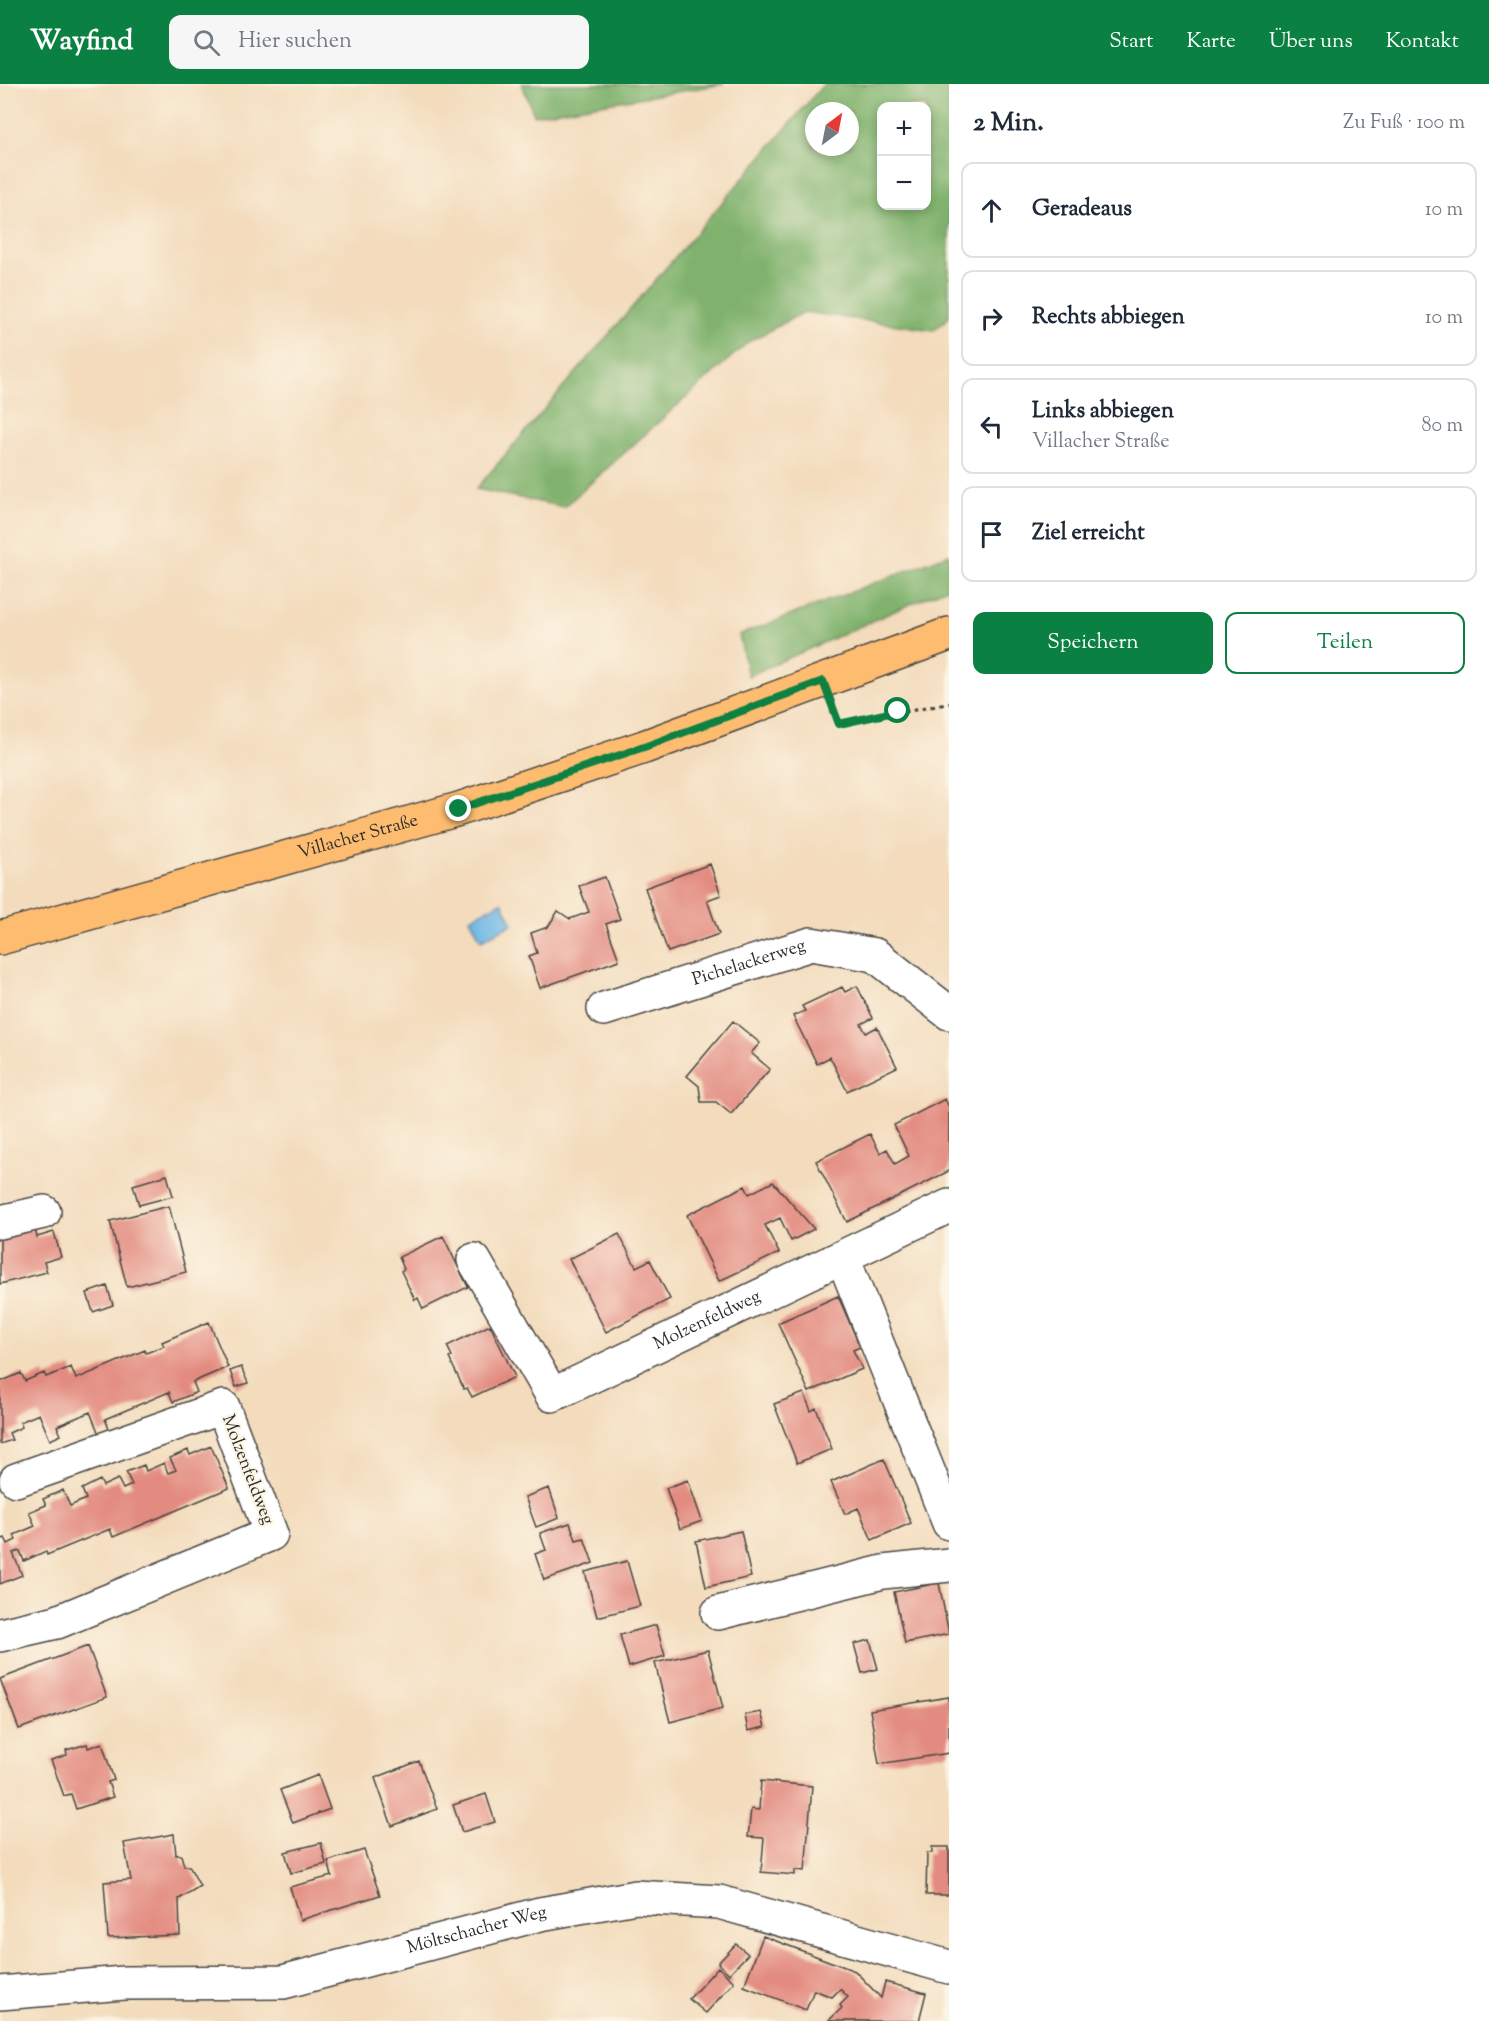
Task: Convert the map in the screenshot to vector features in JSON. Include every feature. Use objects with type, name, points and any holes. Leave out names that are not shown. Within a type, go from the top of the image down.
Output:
[{"type":"main road","name":"Villacher Straße","points":[[0,938],[459,809],[644,747],[949,634]]},
{"type":"street","name":"Pichelackerweg","points":[[604,1010],[810,944],[875,955],[949,1013]]},
{"type":"street","name":"Molzenfeldweg","points":[[474,1260],[552,1395],[949,1206]]},
{"type":"street","points":[[0,1221],[44,1212]]},
{"type":"street","points":[[843,1258],[949,1523]]},
{"type":"street","name":"Molzenfeldweg","points":[[0,1635],[57,1622],[271,1534],[223,1407],[16,1480]]},
{"type":"street","points":[[718,1613],[883,1572],[949,1565]]},
{"type":"street","name":"Möltschacher Weg","points":[[0,1993],[124,1983],[283,1982],[540,1914],[636,1897],[719,1902],[949,1967]]},
{"type":"path","points":[[823,681],[839,724],[949,703]]},
{"type":"green space","points":[[522,84],[724,84],[534,115]]},
{"type":"green space","points":[[824,84],[949,84],[949,317],[934,330],[804,312],[748,342],[564,507],[476,489],[805,106],[805,156],[859,156],[859,102],[809,102]]},
{"type":"green space","points":[[949,554],[949,587],[748,676],[739,635]]},
{"type":"water","points":[[502,902],[513,924],[481,940],[470,918]]},
{"type":"building","points":[[710,864],[721,895],[707,900],[719,934],[668,952],[645,888]]},
{"type":"building","points":[[605,877],[620,919],[606,924],[619,960],[540,988],[529,956],[537,953],[531,933],[548,927],[558,911],[570,919],[589,912],[579,886]]},
{"type":"building","points":[[857,986],[873,1018],[861,1024],[866,1033],[877,1027],[897,1067],[847,1091],[830,1057],[817,1064],[793,1016],[805,1011],[802,1006],[842,987],[845,992]]},
{"type":"building","points":[[733,1021],[760,1043],[751,1053],[770,1069],[731,1114],[716,1102],[701,1102],[699,1086],[687,1076]]},
{"type":"building","points":[[945,1099],[949,1107],[949,1171],[847,1222],[816,1161],[870,1134],[880,1153],[887,1149],[895,1164],[909,1156],[894,1125]]},
{"type":"building","points":[[167,1175],[173,1196],[139,1205],[133,1185]]},
{"type":"building","points":[[773,1182],[814,1229],[791,1241],[780,1218],[765,1225],[779,1253],[719,1281],[687,1215],[745,1186],[749,1194]]},
{"type":"building","points":[[169,1206],[186,1272],[127,1287],[110,1221]]},
{"type":"building","points":[[33,1222],[37,1237],[54,1232],[61,1257],[44,1262],[47,1272],[0,1284],[0,1231]]},
{"type":"building","points":[[619,1234],[636,1267],[650,1260],[670,1299],[606,1332],[569,1259]]},
{"type":"building","points":[[443,1236],[468,1287],[423,1309],[418,1298],[415,1300],[401,1271],[404,1269],[399,1257]]},
{"type":"building","points":[[107,1286],[113,1305],[93,1312],[87,1293]]},
{"type":"building","points":[[838,1296],[860,1347],[853,1350],[862,1369],[809,1392],[778,1323]]},
{"type":"building","points":[[209,1322],[228,1367],[193,1382],[197,1392],[173,1402],[169,1392],[105,1419],[109,1429],[99,1434],[90,1412],[57,1426],[61,1435],[50,1440],[39,1414],[20,1422],[22,1427],[9,1433],[12,1440],[0,1444],[0,1382],[21,1373],[25,1381],[44,1373],[46,1377],[71,1367],[76,1379],[145,1350],[146,1353],[164,1346],[162,1342]]},
{"type":"building","points":[[490,1325],[515,1377],[472,1397],[467,1388],[464,1389],[449,1358],[452,1356],[447,1346]]},
{"type":"building","points":[[241,1367],[248,1383],[236,1387],[230,1371]]},
{"type":"building","points":[[804,1393],[811,1411],[816,1408],[832,1449],[797,1463],[774,1404]]},
{"type":"building","points":[[211,1446],[229,1488],[113,1537],[110,1529],[47,1555],[46,1551],[24,1561],[20,1551],[13,1553],[22,1575],[0,1584],[0,1540],[5,1538],[8,1544],[16,1540],[14,1535],[35,1526],[29,1512],[46,1505],[43,1499],[63,1490],[70,1506],[86,1499],[82,1489],[100,1480],[103,1486],[118,1479],[123,1489],[132,1485],[126,1472],[144,1465],[146,1471],[164,1463],[168,1473],[176,1470],[170,1458],[188,1450],[190,1455]]},
{"type":"building","points":[[884,1459],[911,1523],[872,1540],[858,1508],[845,1514],[831,1482]]},
{"type":"building","points":[[688,1480],[702,1521],[680,1529],[666,1488]]},
{"type":"building","points":[[549,1488],[559,1518],[536,1527],[525,1497]]},
{"type":"building","points":[[570,1523],[576,1540],[584,1538],[593,1563],[544,1580],[535,1554],[546,1550],[540,1533]]},
{"type":"building","points":[[741,1531],[751,1577],[706,1587],[696,1541]]},
{"type":"building","points":[[627,1561],[640,1606],[597,1617],[585,1572]]},
{"type":"building","points":[[939,1583],[949,1634],[905,1643],[894,1592]]},
{"type":"building","points":[[656,1625],[665,1656],[629,1667],[620,1635]]},
{"type":"building","points":[[870,1640],[878,1669],[862,1673],[854,1644]]},
{"type":"building","points":[[88,1646],[107,1697],[19,1729],[0,1679]]},
{"type":"building","points":[[708,1650],[723,1708],[670,1722],[655,1663]]},
{"type":"building","points":[[949,1697],[949,1753],[879,1764],[870,1710]]},
{"type":"building","points":[[761,1712],[765,1727],[748,1731],[745,1715]]},
{"type":"building","points":[[102,1743],[114,1780],[108,1782],[113,1797],[76,1809],[71,1794],[64,1796],[51,1760],[67,1755],[66,1750],[87,1744],[88,1748]]},
{"type":"building","points":[[419,1761],[437,1809],[392,1826],[375,1778]]},
{"type":"building","points":[[318,1775],[330,1809],[293,1823],[280,1790]]},
{"type":"building","points":[[761,1781],[812,1786],[805,1871],[795,1870],[795,1875],[761,1872],[764,1838],[748,1837],[751,1809],[759,1810]]},
{"type":"building","points":[[486,1794],[495,1822],[462,1832],[453,1805]]},
{"type":"building","points":[[174,1834],[176,1855],[181,1855],[184,1866],[189,1866],[200,1886],[179,1899],[180,1935],[108,1938],[104,1882],[131,1880],[124,1843]]},
{"type":"building","points":[[321,1843],[326,1864],[291,1873],[285,1852]]},
{"type":"building","points":[[932,1847],[949,1847],[949,1895],[926,1895],[927,1853],[932,1853]]},
{"type":"building","points":[[364,1850],[380,1895],[300,1920],[290,1887],[332,1876],[328,1861]]},
{"type":"building","points":[[763,1936],[855,1971],[881,1998],[885,1982],[926,1993],[919,2021],[828,2021],[842,2008],[840,2005],[848,1997],[840,1989],[832,1997],[814,1990],[806,2010],[744,1986]]},
{"type":"building","points":[[736,1944],[748,1954],[729,1974],[718,1963]]},
{"type":"building","points":[[718,1967],[734,1982],[706,2013],[689,1999]]},
{"type":"route","points":[[459,809],[644,747],[823,681],[839,724],[898,711]]}]
